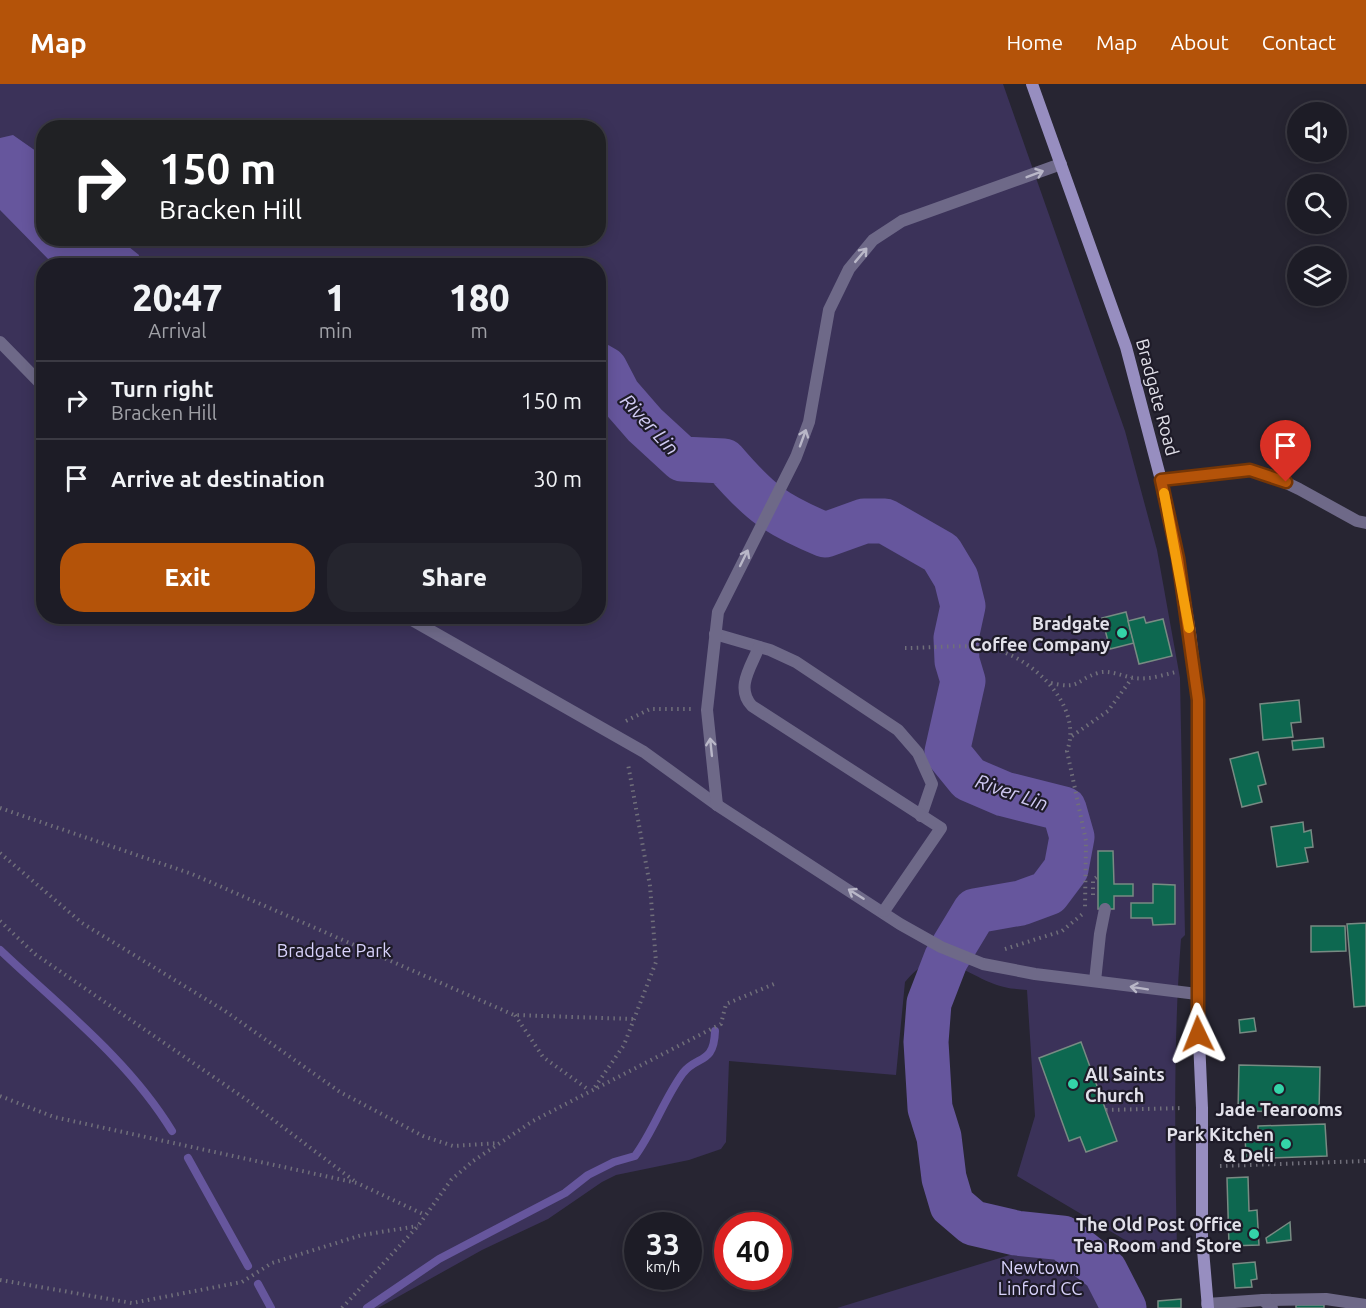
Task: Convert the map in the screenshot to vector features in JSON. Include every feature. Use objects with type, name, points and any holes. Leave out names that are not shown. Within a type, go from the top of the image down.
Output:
[{"type":"street","name":"Bradgate Road","points":[[1032,84],[1126,347],[1161,480],[1178,558],[1194,669],[1198,700],[1197,994],[1202,1108],[1202,1238],[1208,1306]]},
{"type":"street","points":[[717,805],[707,710],[718,612],[796,457],[809,422],[829,310],[849,269],[873,240],[902,221],[927,210],[1061,164]]},
{"type":"street","points":[[0,342],[36,379]]},
{"type":"street","points":[[1161,480],[1250,470],[1281,480],[1357,521],[1366,523]]},
{"type":"street","points":[[419,624],[644,752],[717,805],[884,911],[900,924],[941,947],[972,959],[1035,974],[1197,994]]},
{"type":"street","points":[[715,634],[759,647],[796,662],[898,730],[910,742],[932,784],[921,816]]},
{"type":"street","points":[[759,647],[743,686],[745,699],[752,706],[941,828],[884,911]]},
{"type":"street","points":[[1095,981],[1105,909]]},
{"type":"street","points":[[1208,1306],[1326,1299],[1366,1305]]},
{"type":"path","points":[[905,648],[990,648],[1034,670],[1050,683],[1064,705],[1072,736],[1067,751],[1086,841],[1085,912],[1100,934]]},
{"type":"path","points":[[1050,683],[1067,687],[1078,685],[1098,673],[1110,672],[1132,678],[1194,669]]},
{"type":"path","points":[[1072,736],[1108,711],[1132,678]]},
{"type":"path","points":[[606,730],[650,709],[707,710]]},
{"type":"path","points":[[595,1088],[624,1045],[656,962],[650,886],[624,741]]},
{"type":"path","points":[[0,808],[192,874],[514,1015],[633,1019]]},
{"type":"path","points":[[0,853],[82,922],[225,1011],[340,1092],[423,1136],[453,1146],[499,1143]]},
{"type":"path","points":[[972,959],[1062,931],[1085,912]]},
{"type":"path","points":[[0,921],[35,954],[247,1100],[357,1183],[425,1215]]},
{"type":"path","points":[[342,1308],[418,1226],[451,1180],[499,1143],[589,1090],[721,1024],[726,1004],[774,984]]},
{"type":"path","points":[[514,1015],[543,1056],[589,1090]]},
{"type":"path","points":[[0,1096],[54,1117],[357,1183]]},
{"type":"path","points":[[1106,1110],[1202,1108]]},
{"type":"path","points":[[1201,1167],[1366,1161]]},
{"type":"path","points":[[0,1280],[132,1303],[242,1282],[272,1263],[362,1235],[418,1226]]},
{"type":"green space","name":"Bradgate Park","points":[[0,84],[1003,84],[1125,431],[1157,550],[1180,678],[1185,935],[1181,939],[1178,978],[1176,1056],[1177,1251],[1137,1247],[1017,1176],[1035,1116],[1027,990],[1004,987],[941,962],[929,963],[917,969],[905,982],[896,1075],[729,1061],[726,1142],[721,1149],[689,1160],[616,1175],[548,1219],[482,1250],[378,1308],[0,1308]]},
{"type":"green space","name":"Newtown Linford CC","points":[[1042,1245],[1089,1263],[1103,1308],[837,1308]]},
{"type":"shaded area","points":[[13,135],[36,151],[36,246],[128,246],[139,255],[138,258],[47,258],[0,210],[0,138]]},
{"type":"building","points":[[1126,612],[1134,643],[1110,649],[1102,618]]},
{"type":"building","points":[[1144,617],[1146,623],[1163,619],[1172,656],[1139,664],[1128,621]]},
{"type":"building","points":[[1299,700],[1301,722],[1291,723],[1293,737],[1263,740],[1260,704]]},
{"type":"building","points":[[1323,738],[1324,747],[1293,750],[1292,741]]},
{"type":"building","points":[[1258,752],[1266,784],[1258,786],[1262,802],[1242,807],[1230,759]]},
{"type":"building","points":[[1303,822],[1304,832],[1311,830],[1313,847],[1305,848],[1308,862],[1277,867],[1271,827]]},
{"type":"building","points":[[1098,851],[1113,851],[1114,884],[1133,884],[1133,896],[1114,896],[1114,909],[1098,909]]},
{"type":"building","points":[[1153,884],[1175,885],[1175,924],[1153,925],[1152,918],[1131,918],[1131,903],[1153,903]]},
{"type":"building","points":[[1366,923],[1366,1006],[1354,1007],[1347,924]]},
{"type":"building","points":[[1311,926],[1345,926],[1346,951],[1311,952]]},
{"type":"building","points":[[1254,1018],[1256,1031],[1240,1033],[1239,1020]]},
{"type":"building","name":"All Saints Church","points":[[1081,1042],[1117,1141],[1086,1152],[1080,1137],[1069,1141],[1039,1058]]},
{"type":"building","name":"Jade Tearooms","points":[[1239,1065],[1320,1067],[1319,1112],[1238,1111]]},
{"type":"building","name":"Park Kitchen & Deli","points":[[1325,1124],[1327,1156],[1246,1159],[1245,1133],[1258,1133],[1258,1126]]},
{"type":"building","points":[[1248,1177],[1249,1211],[1257,1210],[1259,1245],[1229,1246],[1227,1178]]},
{"type":"building","points":[[1290,1222],[1291,1240],[1267,1243],[1266,1238]]},
{"type":"building","points":[[1255,1262],[1257,1279],[1251,1280],[1252,1287],[1235,1288],[1233,1264]]},
{"type":"building","points":[[1181,1299],[1181,1308],[1158,1308],[1158,1301]]},
{"type":"building","points":[[1296,1305],[1324,1305],[1324,1308],[1296,1308]]},
{"type":"waterway","name":"River Lin","points":[[606,371],[618,394],[645,425],[682,459],[724,461],[769,506],[825,535],[864,521],[885,521],[941,553],[956,578],[963,606],[956,638],[957,661],[963,681],[947,752],[969,779],[1004,794],[1064,809],[1072,837],[1066,869],[1048,893],[1021,903],[975,911],[946,959],[929,1003],[926,1042],[930,1108],[939,1137],[944,1178],[952,1205],[973,1223],[1016,1233],[1063,1238],[1105,1271],[1124,1308]]},
{"type":"waterway","points":[[0,950],[115,1058],[155,1105],[172,1131]]},
{"type":"waterway","points":[[367,1308],[439,1259],[565,1193],[588,1175],[614,1162],[635,1156],[683,1073],[688,1067],[704,1058],[712,1049],[715,1031]]},
{"type":"waterway","points":[[188,1158],[248,1266]]},
{"type":"waterway","points":[[258,1284],[271,1308]]},
{"type":"slow traffic","points":[[1164,493],[1178,558],[1189,628]]},
{"type":"place","name":"Bradgate Coffee Company","points":[[1122,633]]},
{"type":"place","name":"All Saints Church","points":[[1073,1084]]},
{"type":"place","name":"Jade Tearooms","points":[[1279,1089]]},
{"type":"place","name":"Park Kitchen & Deli","points":[[1286,1144]]},
{"type":"place","name":"The Old Post Office Tea Room and Store","points":[[1254,1234]]},
{"type":"route","points":[[1198,1034],[1198,700],[1178,558],[1161,480],[1231,470],[1250,470],[1286,482]]}]
